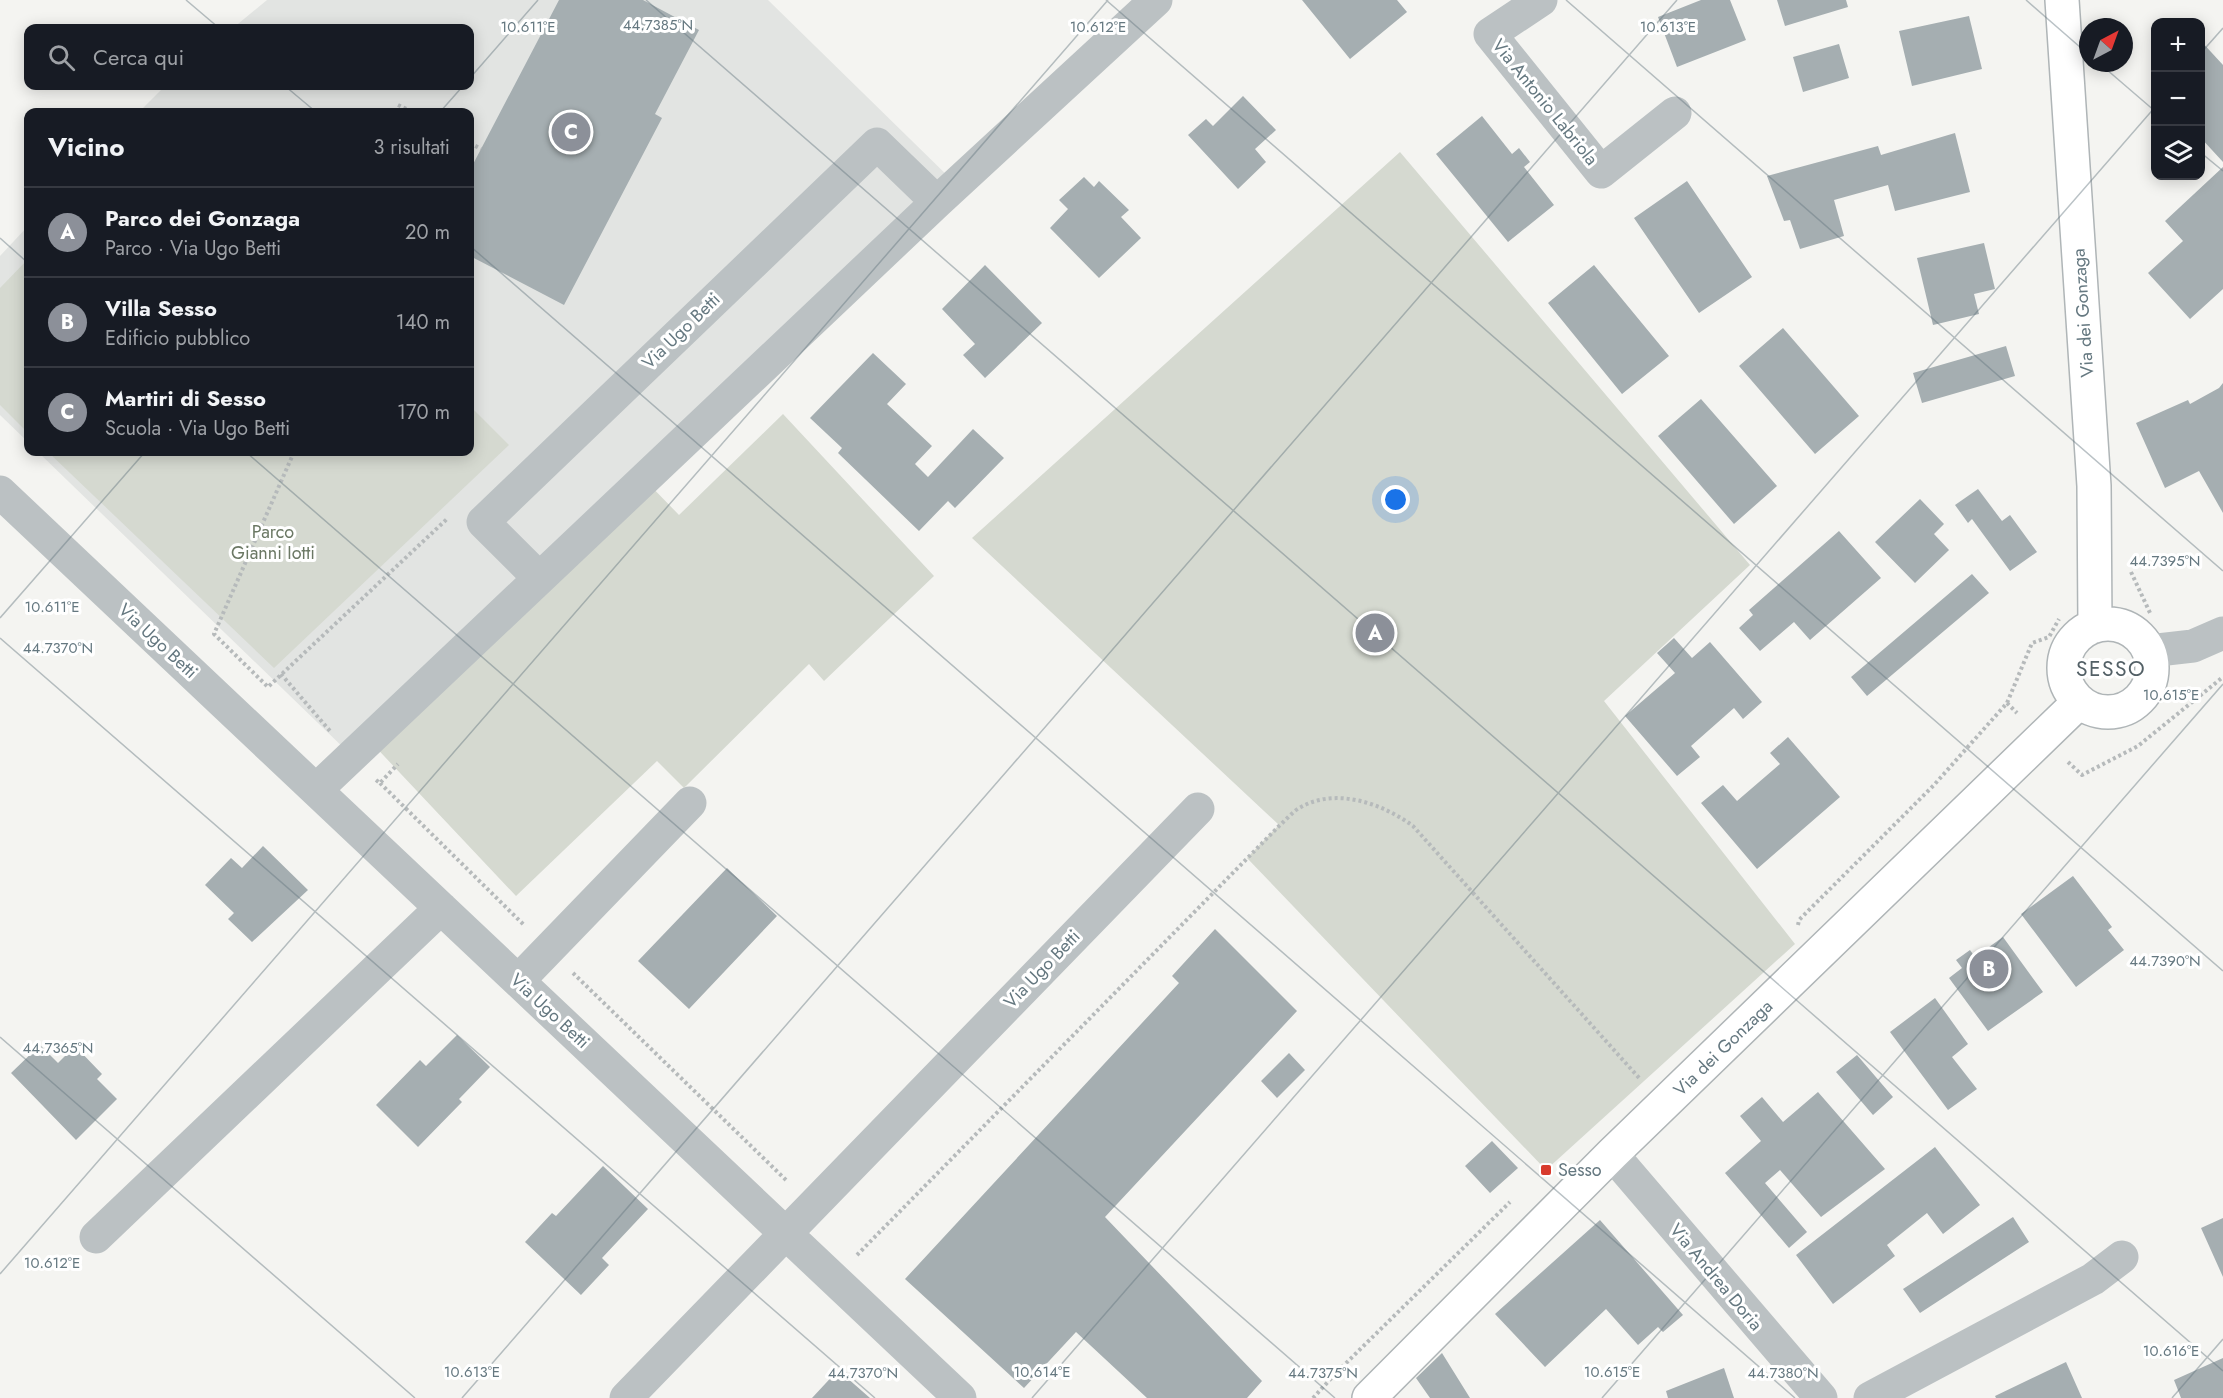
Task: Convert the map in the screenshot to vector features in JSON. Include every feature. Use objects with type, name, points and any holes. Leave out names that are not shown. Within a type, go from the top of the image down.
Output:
[{"type":"main road","name":"Via dei Gonzaga","points":[[2062,0],[2094,486],[2095,626]]},
{"type":"main road","points":[[2111,625],[2126,628],[2140,638],[2149,651],[2152,668],[2149,684],[2140,698],[2127,708],[2111,712],[2094,710],[2079,702],[2068,687],[2064,669],[2067,651],[2078,635],[2095,626],[2111,625]]},
{"type":"main road","name":"Via dei Gonzaga","points":[[1369,1398],[1612,1155],[2079,702]]},
{"type":"street","points":[[316,790],[937,202],[1156,0]]},
{"type":"street","name":"Via Antonio Labriola","points":[[1541,0],[1490,34],[1601,172],[1675,113]]},
{"type":"street","name":"Via Ugo Betti","points":[[483,522],[877,144],[937,202]]},
{"type":"street","name":"Via Ugo Betti","points":[[0,492],[960,1398]]},
{"type":"street","points":[[483,522],[539,578]]},
{"type":"street","points":[[2149,651],[2193,646],[2223,633]]},
{"type":"street","points":[[518,981],[690,803]]},
{"type":"street","name":"Via Ugo Betti","points":[[626,1398],[1198,809]]},
{"type":"street","points":[[96,1237],[441,908]]},
{"type":"street","name":"Via Andrea Doria","points":[[1612,1155],[1821,1398]]},
{"type":"street","points":[[1870,1398],[2093,1279],[2122,1257]]},
{"type":"path","points":[[398,105],[404,108]]},
{"type":"path","points":[[474,145],[481,149]]},
{"type":"path","points":[[292,456],[214,634],[268,687],[464,502],[483,522]]},
{"type":"path","points":[[2094,568],[2129,568],[2151,616],[2163,617]]},
{"type":"path","points":[[2062,614],[2049,637],[2032,643],[2007,703],[2082,775],[2138,746],[2223,677]]},
{"type":"path","points":[[281,674],[351,755]]},
{"type":"path","points":[[380,783],[811,1205]]},
{"type":"path","points":[[833,1278],[1279,826],[1301,807],[1326,800],[1348,799],[1371,803],[1392,811],[1413,825],[1644,1083]]},
{"type":"path","points":[[851,1244],[859,1252]]},
{"type":"shaded area","points":[[267,0],[768,0],[956,184],[351,755],[42,456],[474,456],[474,108],[143,108],[161,90],[474,90],[474,24],[238,24]]},
{"type":"shaded area","points":[[24,230],[24,438],[0,415],[0,256]]},
{"type":"green space","points":[[1400,152],[1750,565],[1604,701],[1795,944],[1546,1170],[1247,858],[1279,825],[972,538]]},
{"type":"green space","points":[[24,263],[24,429],[0,405],[0,288]]},
{"type":"green space","name":"Parco Gianni Iotti","points":[[474,410],[509,445],[274,668],[52,456],[474,456]]},
{"type":"green space","points":[[783,414],[934,576],[824,681],[809,664],[684,788],[657,761],[516,896],[368,739],[644,479],[679,515]]},
{"type":"building","points":[[559,0],[643,0],[699,30],[655,114],[662,118],[564,305],[474,258],[474,162]]},
{"type":"building","points":[[1302,0],[1397,0],[1407,12],[1350,59]]},
{"type":"building","points":[[1701,0],[1730,0],[1746,40],[1677,67],[1658,17]]},
{"type":"building","points":[[1777,0],[1846,0],[1848,7],[1785,26]]},
{"type":"building","points":[[1969,16],[1982,69],[1912,86],[1899,31]]},
{"type":"building","points":[[1839,44],[1849,78],[1803,92],[1793,57]]},
{"type":"building","points":[[2205,45],[2223,65],[2223,162],[2205,142]]},
{"type":"building","points":[[1243,96],[1276,130],[1255,149],[1266,162],[1238,189],[1188,135],[1206,119],[1213,126]]},
{"type":"building","points":[[1482,116],[1512,154],[1519,148],[1530,162],[1524,167],[1554,205],[1508,242],[1436,154]]},
{"type":"building","points":[[1955,133],[1970,192],[1895,211],[1888,185],[1834,200],[1844,236],[1800,249],[1790,220],[1784,221],[1767,176],[1878,146],[1881,155]]},
{"type":"building","points":[[2223,167],[2223,289],[2190,319],[2148,273],[2183,241],[2165,221]]},
{"type":"building","points":[[1084,177],[1094,187],[1099,181],[1129,210],[1121,217],[1141,238],[1099,278],[1050,228],[1068,209],[1059,200]]},
{"type":"building","points":[[1687,181],[1752,277],[1699,313],[1634,218]]},
{"type":"building","points":[[1984,243],[1995,289],[1974,294],[1979,314],[1933,325],[1917,258]]},
{"type":"building","points":[[985,265],[1042,323],[985,378],[963,355],[975,344],[942,309]]},
{"type":"building","points":[[1594,265],[1669,356],[1622,394],[1548,303]]},
{"type":"building","points":[[1783,328],[1859,416],[1815,454],[1739,366]]},
{"type":"building","points":[[2006,346],[2015,376],[1922,403],[1913,373]]},
{"type":"building","points":[[873,353],[906,384],[887,404],[932,446],[915,464],[928,477],[973,429],[1004,458],[955,508],[948,501],[919,531],[838,453],[842,448],[810,418]]},
{"type":"building","points":[[2223,383],[2223,513],[2199,471],[2165,488],[2136,423],[2188,400],[2190,404],[2219,388]]},
{"type":"building","points":[[1701,399],[1777,486],[1734,524],[1658,436]]},
{"type":"building","points":[[1978,489],[2002,521],[2010,515],[2037,552],[2010,571],[1972,519],[1968,523],[1955,505]]},
{"type":"building","points":[[1920,499],[1944,524],[1934,534],[1949,550],[1915,583],[1875,542]]},
{"type":"building","points":[[1839,531],[1881,578],[1810,640],[1794,622],[1760,651],[1739,628],[1753,615],[1749,610]]},
{"type":"building","points":[[1972,574],[1989,593],[1867,696],[1851,677]]},
{"type":"building","points":[[1674,638],[1692,658],[1710,642],[1762,702],[1743,719],[1734,708],[1691,746],[1700,757],[1677,776],[1625,716],[1675,673],[1657,653]]},
{"type":"building","points":[[1788,737],[1840,797],[1757,869],[1701,803],[1723,785],[1737,801],[1780,764],[1770,753]]},
{"type":"building","points":[[263,846],[308,890],[252,942],[228,919],[234,913],[205,885],[231,858],[242,868]]},
{"type":"building","points":[[727,868],[777,916],[689,1009],[638,961]]},
{"type":"building","points":[[2073,876],[2112,927],[2108,930],[2124,950],[2076,987],[2021,914]]},
{"type":"building","points":[[1215,929],[1297,1011],[1105,1217],[1262,1381],[1247,1398],[1147,1398],[1076,1332],[1024,1388],[905,1279],[1179,983],[1172,976]]},
{"type":"building","points":[[2003,937],[2043,992],[1988,1031],[1949,978],[1962,968],[1956,960],[1970,950],[1975,957]]},
{"type":"building","points":[[1935,998],[1968,1044],[1952,1057],[1977,1089],[1948,1110],[1890,1032]]},
{"type":"building","points":[[457,1035],[490,1067],[459,1099],[462,1102],[418,1147],[376,1105],[420,1060],[426,1066]]},
{"type":"building","points":[[40,1045],[58,1063],[75,1046],[102,1074],[97,1079],[117,1099],[76,1140],[11,1073]]},
{"type":"building","points":[[1289,1053],[1305,1070],[1277,1098],[1261,1081]]},
{"type":"building","points":[[1857,1055],[1893,1097],[1873,1115],[1836,1072]]},
{"type":"building","points":[[1818,1092],[1885,1169],[1821,1217],[1780,1170],[1765,1183],[1807,1232],[1789,1248],[1725,1173],[1761,1141],[1740,1116],[1762,1097],[1783,1122]]},
{"type":"building","points":[[1492,1141],[1518,1168],[1490,1193],[1465,1166]]},
{"type":"building","points":[[1935,1147],[1980,1205],[1943,1234],[1927,1213],[1887,1245],[1895,1256],[1833,1304],[1796,1255]]},
{"type":"building","points":[[603,1166],[648,1209],[602,1258],[609,1265],[581,1295],[525,1242],[552,1213],[556,1216]]},
{"type":"building","points":[[2013,1217],[2029,1242],[1920,1313],[1903,1289]]},
{"type":"building","points":[[2223,1218],[2223,1277],[2201,1228]]},
{"type":"building","points":[[1600,1220],[1683,1315],[1663,1332],[1658,1327],[1638,1345],[1606,1309],[1545,1367],[1495,1314]]},
{"type":"building","points":[[1442,1353],[1470,1398],[1430,1398],[1416,1378]]},
{"type":"building","points":[[2223,1358],[2223,1398],[2181,1398],[2174,1380]]},
{"type":"building","points":[[2066,1362],[2082,1398],[1996,1398],[1995,1396]]},
{"type":"building","points":[[1724,1368],[1734,1398],[1668,1398],[1666,1391]]},
{"type":"building","points":[[838,1370],[870,1398],[812,1398]]},
{"type":"place","name":"Martiri di Sesso","points":[[571,132]]},
{"type":"place","name":"Parco dei Gonzaga","points":[[1375,633]]},
{"type":"place","name":"Villa Sesso","points":[[1989,969]]},
{"type":"place","name":"Sesso","points":[[1546,1170]]},
{"type":"district","name":"SESSO","points":[[2111,669]]}]
